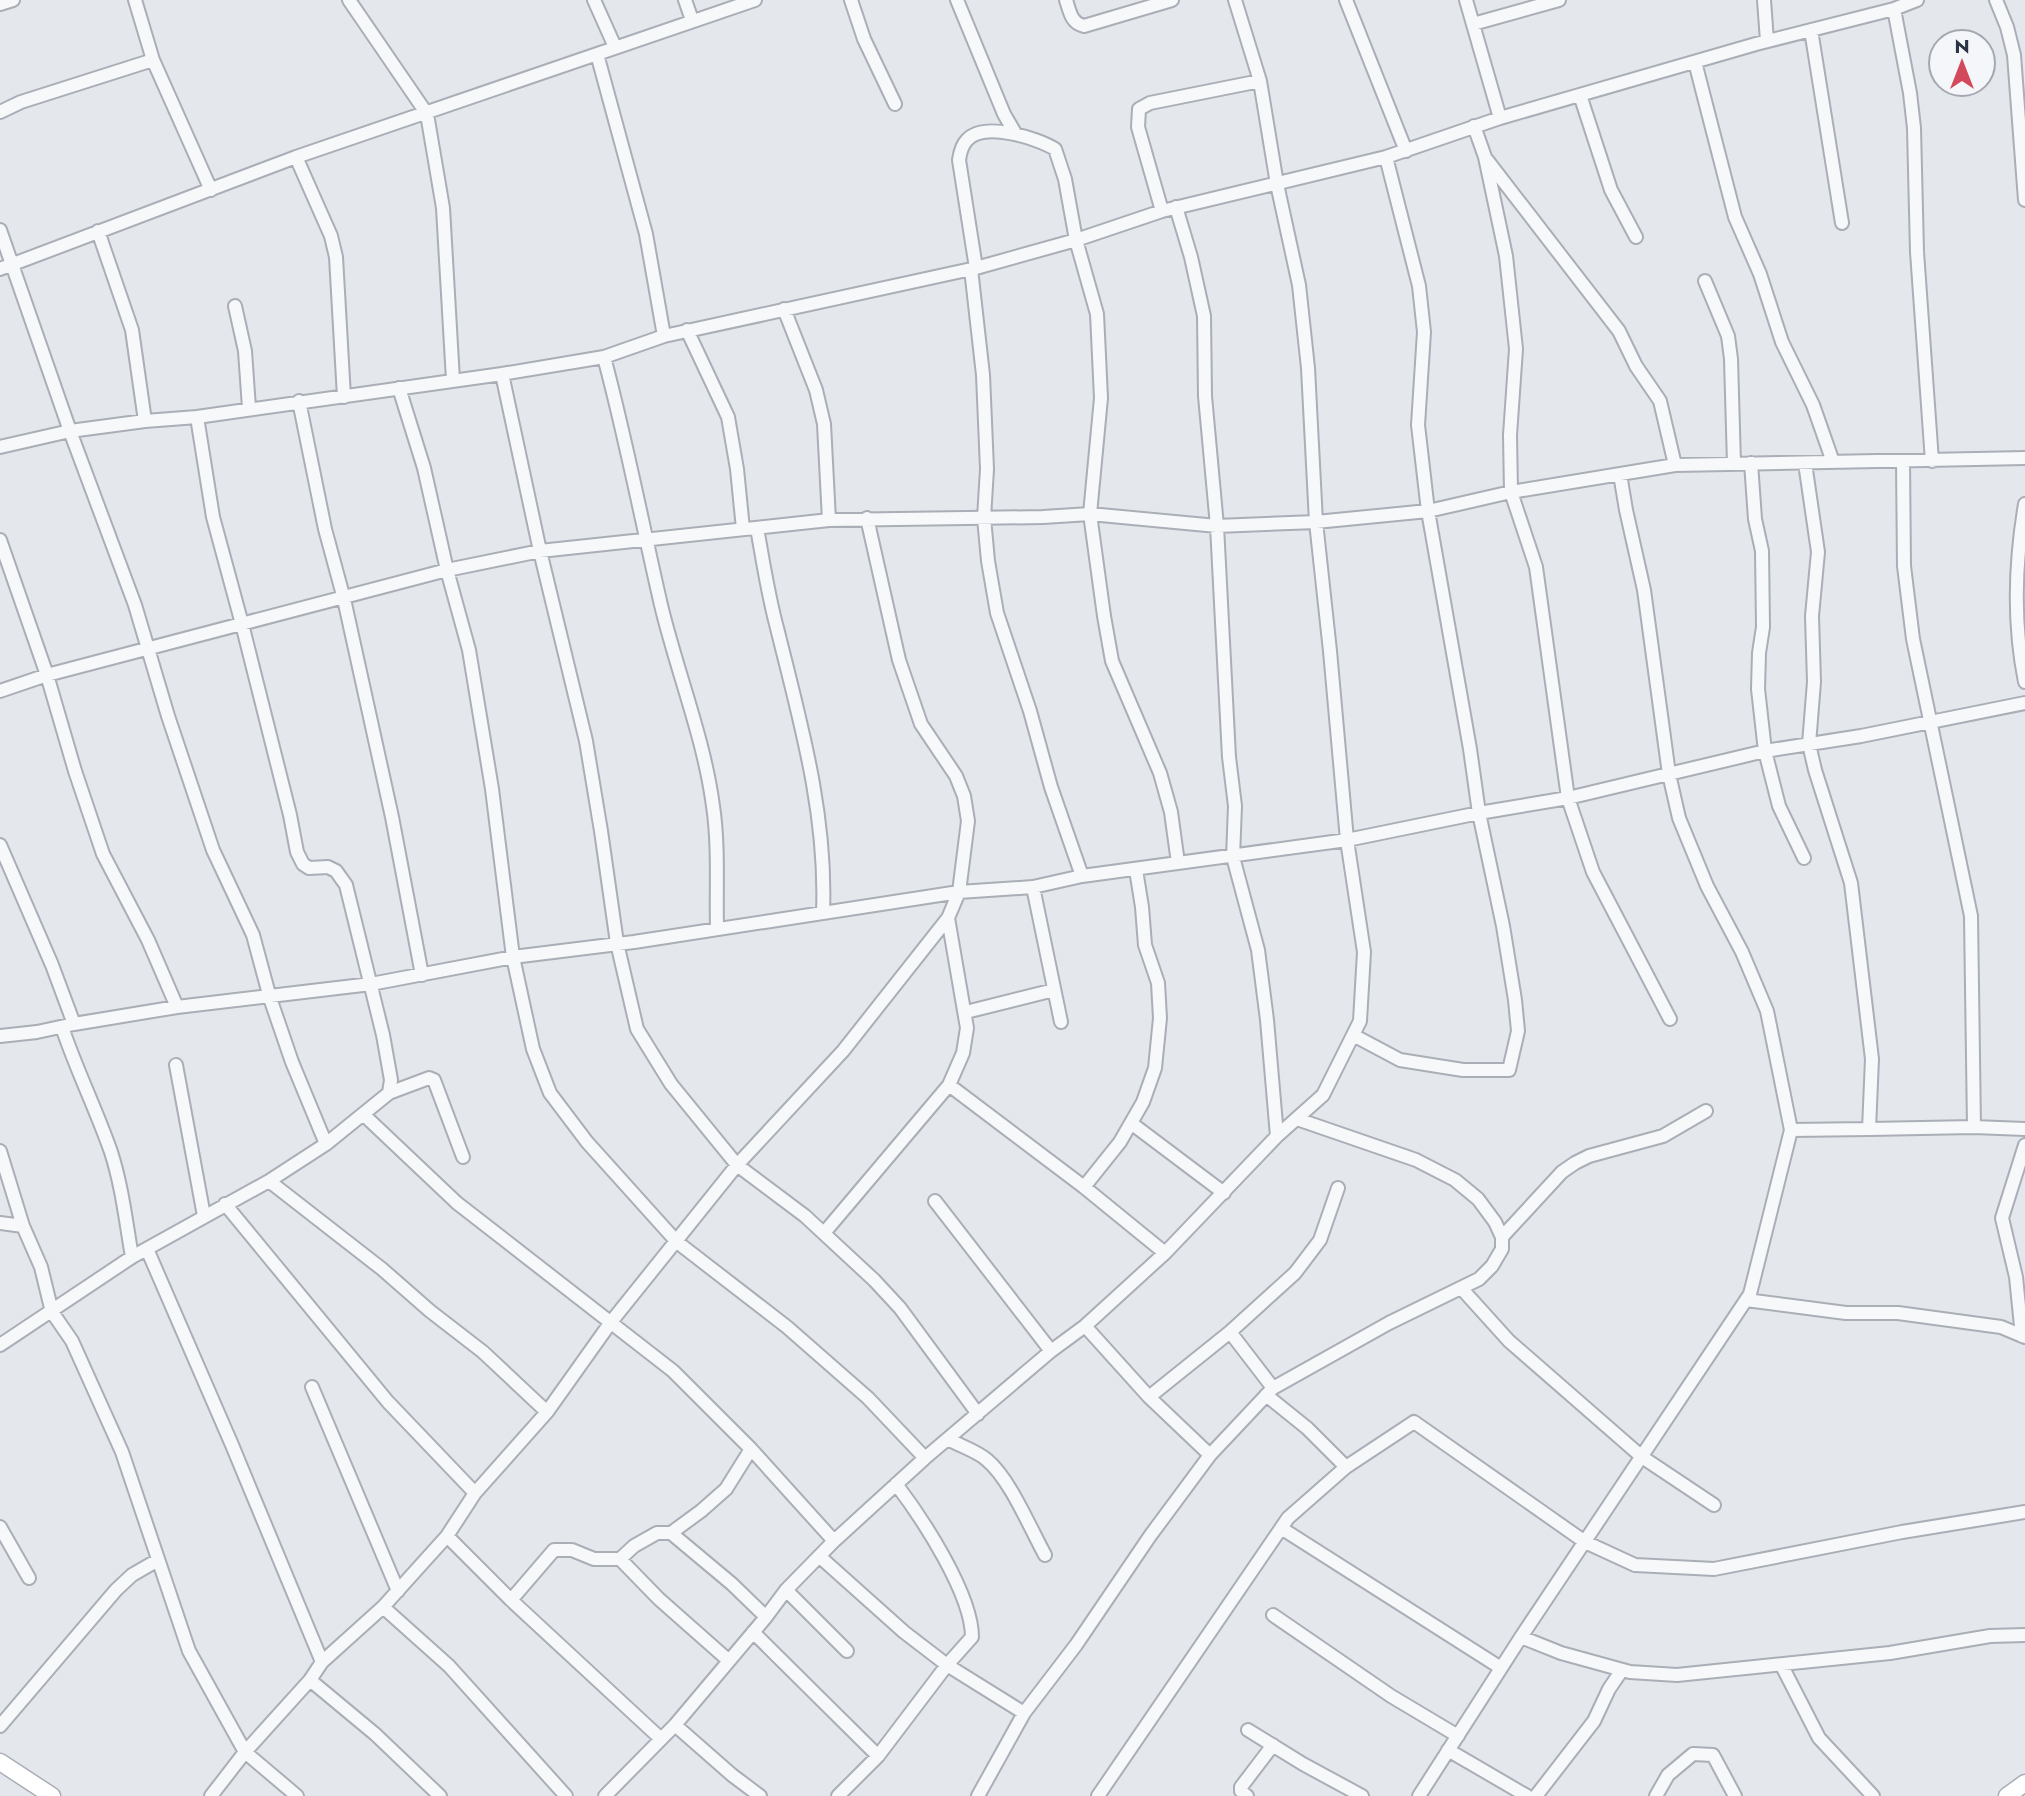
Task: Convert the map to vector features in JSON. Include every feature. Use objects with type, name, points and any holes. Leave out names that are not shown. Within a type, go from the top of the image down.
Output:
[{"type":"main road","points":[[0,1762],[52,1796]]},
{"type":"main road","points":[[2007,1796],[2025,1783]]},
{"type":"street","points":[[0,4],[13,0]]},
{"type":"street","points":[[135,0],[153,60],[211,190]]},
{"type":"street","points":[[349,0],[427,114],[443,208],[453,380]]},
{"type":"street","points":[[594,0],[615,47]]},
{"type":"street","points":[[685,0],[692,20]]},
{"type":"street","points":[[6,266],[296,157],[755,0]]},
{"type":"street","points":[[850,0],[864,39],[895,104]]},
{"type":"street","points":[[957,0],[1004,114],[1015,133]]},
{"type":"street","points":[[1066,0],[1071,17],[1077,24],[1084,26],[1172,0]]},
{"type":"street","points":[[605,1796],[675,1725],[786,1590],[834,1541],[948,1438],[1051,1351],[1085,1326],[1165,1253],[1277,1136],[1323,1095],[1360,1021],[1364,951],[1347,840],[1331,651],[1316,522],[1308,368],[1299,285],[1277,184],[1260,81],[1234,0]]},
{"type":"street","points":[[1346,0],[1406,150]]},
{"type":"street","points":[[1466,0],[1500,118]]},
{"type":"street","points":[[1473,24],[1559,0]]},
{"type":"street","points":[[1764,0],[1767,41]]},
{"type":"street","points":[[0,447],[70,431],[344,397],[604,357],[664,335],[974,268],[1076,240],[1176,207],[1386,157],[1500,118],[1767,41],[1894,9],[1917,0]]},
{"type":"street","points":[[1996,0],[2014,55],[2025,200]]},
{"type":"street","points":[[1894,9],[1914,128],[1917,252],[1932,461]]},
{"type":"street","points":[[1811,30],[1842,223]]},
{"type":"street","points":[[597,54],[646,234],[664,335]]},
{"type":"street","points":[[0,112],[21,102],[153,60]]},
{"type":"street","points":[[1695,62],[1735,217],[1760,274],[1782,342],[1813,405],[1833,462]]},
{"type":"street","points":[[1162,211],[1138,127],[1139,109],[1150,103],[1260,81]]},
{"type":"street","points":[[1580,95],[1611,190],[1636,237]]},
{"type":"street","points":[[1474,126],[1485,157],[1506,256],[1516,349],[1510,435],[1511,492],[1536,567],[1568,798],[1593,872],[1670,1019]]},
{"type":"street","points":[[1082,876],[1051,787],[998,613],[988,561],[984,518],[987,469],[983,375],[974,268],[959,160],[969,137],[982,133],[1015,133],[1045,143],[1055,149],[1065,179],[1076,240],[1097,314],[1101,397],[1090,514],[1112,661],[1160,774],[1171,812],[1178,863]]},
{"type":"street","points":[[296,157],[331,236],[336,257],[344,397]]},
{"type":"street","points":[[1353,1035],[1400,1060],[1463,1070],[1509,1070],[1517,1031],[1515,1000],[1503,926],[1479,813],[1428,511],[1418,425],[1424,332],[1419,286],[1386,157]]},
{"type":"street","points":[[1485,157],[1619,331],[1636,366],[1660,401],[1675,464]]},
{"type":"street","points":[[1176,207],[1204,316],[1205,396],[1217,526],[1229,757],[1235,806],[1233,857],[1258,950],[1277,1136]]},
{"type":"street","points":[[0,230],[6,266],[135,605],[214,850],[253,935],[270,998],[292,1062],[326,1144]]},
{"type":"street","points":[[98,231],[132,330],[145,421]]},
{"type":"street","points":[[1705,281],[1728,336],[1734,464]]},
{"type":"street","points":[[235,306],[245,351],[249,408]]},
{"type":"street","points":[[784,309],[816,390],[824,424],[829,520]]},
{"type":"street","points":[[687,330],[728,417],[750,528],[810,761],[825,880],[823,912]]},
{"type":"street","points":[[604,357],[625,436],[646,539],[713,806],[717,928]]},
{"type":"street","points":[[502,374],[540,551],[586,741],[617,943],[637,1029],[671,1084],[737,1165],[805,1216],[900,1308],[978,1414]]},
{"type":"street","points":[[399,388],[424,468],[468,650],[492,789],[513,957],[533,1049],[550,1093],[587,1142],[677,1242],[787,1327],[868,1398],[925,1458]]},
{"type":"street","points":[[299,401],[325,529],[344,599],[392,817],[422,975]]},
{"type":"street","points":[[197,417],[213,517],[290,815],[297,852],[303,864],[309,868],[328,867],[342,878],[346,885],[391,1080],[389,1093]]},
{"type":"street","points":[[0,691],[47,675],[447,570],[540,551],[867,518],[1090,514],[1217,526],[1316,522],[1428,511],[1511,492],[1675,464],[2025,458]]},
{"type":"street","points":[[1903,461],[1906,578],[1913,639],[1970,916],[1974,1126]]},
{"type":"street","points":[[1751,463],[1755,519],[1762,551],[1763,627],[1758,689],[1765,751],[1779,806],[1804,858]]},
{"type":"street","points":[[1805,463],[1818,552],[1812,616],[1814,682],[1809,744],[1851,883],[1872,1059],[1869,1129]]},
{"type":"street","points":[[1419,1796],[1521,1637],[1750,1294],[1791,1130],[1767,1011],[1742,951],[1702,875],[1679,818],[1669,774],[1644,590],[1620,474]]},
{"type":"street","points":[[2025,504],[2018,546],[2016,597],[2025,682]]},
{"type":"street","points":[[211,1796],[245,1752],[323,1662],[383,1607],[447,1536],[475,1493],[547,1412],[611,1322],[737,1165],[843,1051],[948,918],[959,892],[968,821],[964,796],[956,776],[921,724],[899,660],[867,518]]},
{"type":"street","points":[[0,540],[47,675],[103,854],[148,940],[177,1007]]},
{"type":"street","points":[[0,1036],[177,1007],[371,984],[513,957],[959,892],[1033,887],[1082,876],[1347,840],[1568,798],[1765,751],[2025,703]]},
{"type":"street","points":[[0,845],[48,954],[68,1025],[73,1061],[115,1165],[132,1257]]},
{"type":"street","points":[[1084,1186],[1120,1142],[1143,1102],[1155,1068],[1160,1018],[1158,983],[1145,945],[1143,906],[1136,870]]},
{"type":"street","points":[[1033,887],[1061,1022]]},
{"type":"street","points":[[824,1233],[949,1085],[963,1053],[967,1028],[966,1012],[948,918]]},
{"type":"street","points":[[966,1012],[1054,990]]},
{"type":"street","points":[[176,1065],[204,1216]]},
{"type":"street","points":[[0,1345],[132,1257],[269,1181],[326,1144],[389,1093],[429,1078],[434,1080],[463,1157]]},
{"type":"street","points":[[949,1085],[1084,1186],[1165,1253]]},
{"type":"street","points":[[1502,1237],[1562,1172],[1575,1163],[1589,1156],[1663,1136],[1706,1111]]},
{"type":"street","points":[[364,1115],[457,1203],[673,1371],[751,1449],[834,1541]]},
{"type":"street","points":[[978,1796],[1024,1713],[1076,1645],[1150,1536],[1210,1455],[1269,1391],[1389,1323],[1479,1279],[1492,1266],[1502,1249],[1502,1237],[1495,1222],[1478,1199],[1455,1180],[1416,1160],[1297,1119]]},
{"type":"street","points":[[1131,1123],[1224,1193]]},
{"type":"street","points":[[1791,1130],[1974,1126],[2025,1129]]},
{"type":"street","points":[[1746,1300],[1846,1313],[1898,1313],[2001,1326],[2024,1336],[2020,1273],[2002,1218],[2025,1145]]},
{"type":"street","points":[[0,1152],[23,1226],[41,1267],[52,1312],[72,1341],[122,1452],[190,1651],[245,1752],[297,1796]]},
{"type":"street","points":[[269,1181],[483,1352],[547,1412]]},
{"type":"street","points":[[1149,1397],[1230,1332],[1305,1262],[1320,1240],[1339,1188]]},
{"type":"street","points":[[935,1201],[1051,1351]]},
{"type":"street","points":[[225,1204],[388,1402],[475,1493]]},
{"type":"street","points":[[0,1223],[23,1226]]},
{"type":"street","points":[[147,1249],[323,1662]]},
{"type":"street","points":[[1462,1289],[1509,1341],[1642,1457],[1714,1505]]},
{"type":"street","points":[[1085,1326],[1149,1397],[1210,1455]]},
{"type":"street","points":[[1230,1332],[1269,1391],[1346,1467]]},
{"type":"street","points":[[313,1387],[398,1591]]},
{"type":"street","points":[[1098,1796],[1288,1518],[1346,1467],[1414,1422],[1585,1542],[1636,1565],[1714,1569],[1902,1532],[2025,1512]]},
{"type":"street","points":[[948,1438],[984,1457],[998,1469],[1045,1555]]},
{"type":"street","points":[[511,1600],[554,1550],[572,1550],[594,1559],[620,1559],[634,1546],[657,1533],[671,1533],[726,1489],[751,1449]]},
{"type":"street","points":[[838,1796],[878,1756],[947,1665],[972,1637],[972,1625],[941,1555],[916,1511],[896,1484]]},
{"type":"street","points":[[0,1527],[29,1578]]},
{"type":"street","points":[[1281,1528],[1501,1668]]},
{"type":"street","points":[[671,1533],[732,1584],[766,1617]]},
{"type":"street","points":[[447,1536],[511,1600],[660,1738]]},
{"type":"street","points":[[819,1556],[904,1632],[947,1665],[1024,1713]]},
{"type":"street","points":[[620,1559],[659,1599],[728,1660]]},
{"type":"street","points":[[0,1726],[116,1590],[132,1575],[158,1560]]},
{"type":"street","points":[[786,1590],[847,1651]]},
{"type":"street","points":[[383,1607],[449,1666],[566,1796]]},
{"type":"street","points":[[1273,1615],[1391,1696],[1458,1736]]},
{"type":"street","points":[[753,1632],[878,1756]]},
{"type":"street","points":[[1521,1637],[1561,1653],[1622,1670],[1677,1675],[1890,1653],[1990,1636],[2025,1636]]},
{"type":"street","points":[[1782,1666],[1819,1738],[1873,1796]]},
{"type":"street","points":[[1536,1796],[1594,1721],[1609,1689],[1622,1670]]},
{"type":"street","points":[[310,1680],[375,1734],[440,1796]]},
{"type":"street","points":[[675,1725],[760,1796]]},
{"type":"street","points":[[1248,1730],[1362,1796]]},
{"type":"street","points":[[1247,1796],[1241,1791],[1241,1787],[1273,1745]]},
{"type":"street","points":[[1448,1750],[1527,1796]]},
{"type":"street","points":[[1656,1796],[1668,1775],[1693,1754],[1713,1755],[1735,1796]]}]
